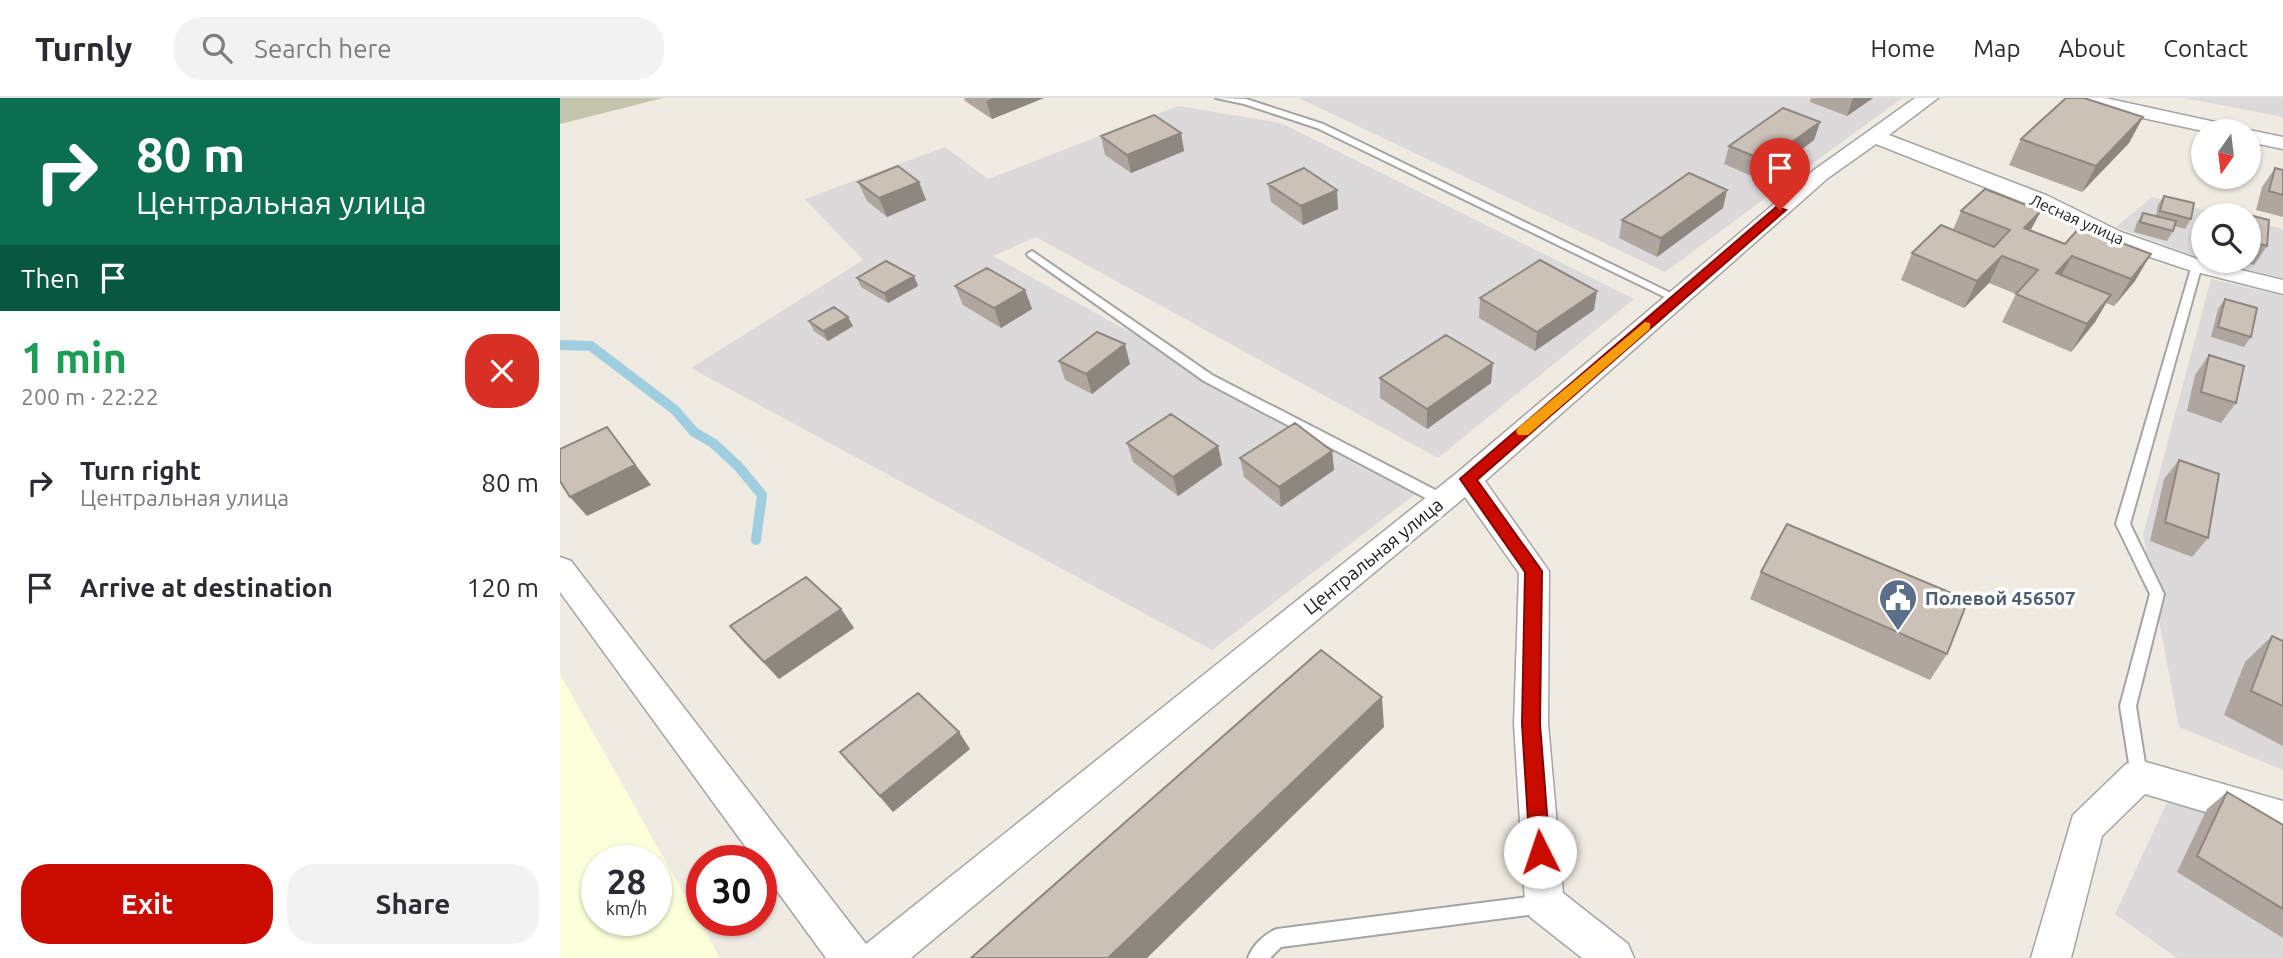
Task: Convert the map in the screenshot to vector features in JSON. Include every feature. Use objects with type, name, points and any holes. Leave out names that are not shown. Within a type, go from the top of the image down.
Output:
[{"type":"street","name":"Центральная улица","points":[[880,958],[1455,489],[1821,174],[1928,98]]},
{"type":"street","points":[[2078,98],[2191,123]]},
{"type":"street","name":"Лесная улица","points":[[1876,137],[2038,200],[2113,237],[2191,263]]},
{"type":"street","points":[[2261,138],[2283,143]]},
{"type":"street","name":"Лесная улица","points":[[2228,273],[2283,287]]},
{"type":"street","points":[[1455,489],[1534,571],[1531,724],[1544,903],[1614,958]]},
{"type":"street","points":[[560,569],[851,958]]},
{"type":"street","points":[[2051,958],[2086,827],[2138,776],[2283,818]]},
{"type":"lane","points":[[1221,98],[1246,102],[1320,126],[1676,299]]},
{"type":"lane","points":[[1032,254],[1208,378],[1455,489]]},
{"type":"lane","points":[[2138,776],[2128,706],[2157,594],[2123,524],[2195,273]]},
{"type":"lane","points":[[1257,958],[1276,938],[1544,903]]},
{"type":"shaded area","points":[[560,98],[663,98],[560,124]]},
{"type":"shaded area","points":[[1299,98],[1902,98],[1665,272]]},
{"type":"shaded area","points":[[2185,98],[2283,98],[2283,117]]},
{"type":"shaded area","points":[[1178,106],[1281,123],[1634,299],[1438,458],[1036,237],[993,256],[1418,492],[1212,650],[691,368],[863,260],[805,199],[945,147],[988,179]]},
{"type":"shaded area","points":[[2152,197],[2191,207],[2191,255],[2116,227]]},
{"type":"shaded area","points":[[2261,224],[2283,229],[2283,278],[2261,273]]},
{"type":"shaded area","points":[[2211,279],[2283,296],[2283,770],[2179,727],[2143,535]]},
{"type":"shaded area","points":[[560,674],[656,845],[581,845],[581,936],[672,936],[672,873],[686,898],[686,936],[708,936],[720,958],[560,958]]},
{"type":"shaded area","points":[[2172,792],[2283,828],[2283,958],[2177,958],[2115,914]]},
{"type":"building","points":[[2066,98],[2084,98],[2143,117],[2096,166],[2021,139]]},
{"type":"building","points":[[1783,108],[1820,122],[1766,161],[1729,146]]},
{"type":"building","points":[[1154,115],[1181,133],[1127,155],[1101,136]]},
{"type":"building","points":[[898,166],[919,182],[879,198],[858,182]]},
{"type":"building","points":[[1304,168],[1337,190],[1301,206],[1268,184]]},
{"type":"building","points":[[2275,168],[2283,170],[2283,195],[2269,191]]},
{"type":"building","points":[[1689,173],[1727,190],[1661,238],[1622,220]]},
{"type":"building","points":[[1985,189],[2041,211],[2024,228],[2065,244],[2080,227],[2151,254],[2131,279],[2072,256],[2056,273],[2111,295],[2087,324],[2016,294],[2038,270],[2002,256],[1977,281],[1912,253],[1941,225],[1994,247],[2010,230],[1961,211]]},
{"type":"building","points":[[2164,196],[2194,203],[2191,203],[2191,219],[2160,211]]},
{"type":"building","points":[[2143,213],[2176,221],[2173,231],[2140,222]]},
{"type":"building","points":[[2261,218],[2269,220],[2267,246],[2261,244]]},
{"type":"building","points":[[1540,260],[1597,291],[1537,332],[1480,298]]},
{"type":"building","points":[[886,261],[914,276],[884,293],[857,278]]},
{"type":"building","points":[[987,268],[1025,290],[994,308],[955,286]]},
{"type":"building","points":[[2225,299],[2257,308],[2251,337],[2218,327]]},
{"type":"building","points":[[834,307],[848,317],[823,331],[809,321]]},
{"type":"building","points":[[1097,332],[1125,344],[1086,374],[1059,361]]},
{"type":"building","points":[[1446,335],[1493,363],[1427,409],[1380,378]]},
{"type":"building","points":[[2209,355],[2244,366],[2236,403],[2201,392]]},
{"type":"building","points":[[1171,414],[1218,446],[1173,477],[1127,443]]},
{"type":"building","points":[[1295,423],[1332,451],[1279,487],[1240,458]]},
{"type":"building","points":[[607,427],[635,465],[570,497],[560,481],[560,449]]},
{"type":"building","points":[[2179,460],[2219,474],[2208,538],[2165,522]]},
{"type":"building","points":[[1787,524],[1968,600],[1947,654],[1761,572]]},
{"type":"building","points":[[806,577],[841,609],[764,662],[730,626]]},
{"type":"building","points":[[2272,636],[2283,641],[2283,706],[2251,691]]},
{"type":"building","points":[[1321,650],[1382,697],[1108,958],[971,958]]},
{"type":"building","points":[[918,693],[959,732],[880,796],[840,752]]},
{"type":"building","points":[[2227,792],[2283,825],[2283,909],[2197,856]]},
{"type":"waterway","points":[[560,345],[591,346],[675,410],[694,432],[713,443],[738,466],[762,495],[756,540]]},
{"type":"slow traffic","points":[[1523,431],[1645,326]]},
{"type":"place","name":"Полевой 456507","points":[[1898,632]]},
{"type":"route","points":[[1540,852],[1531,724],[1534,571],[1468,479],[1780,210]]}]
